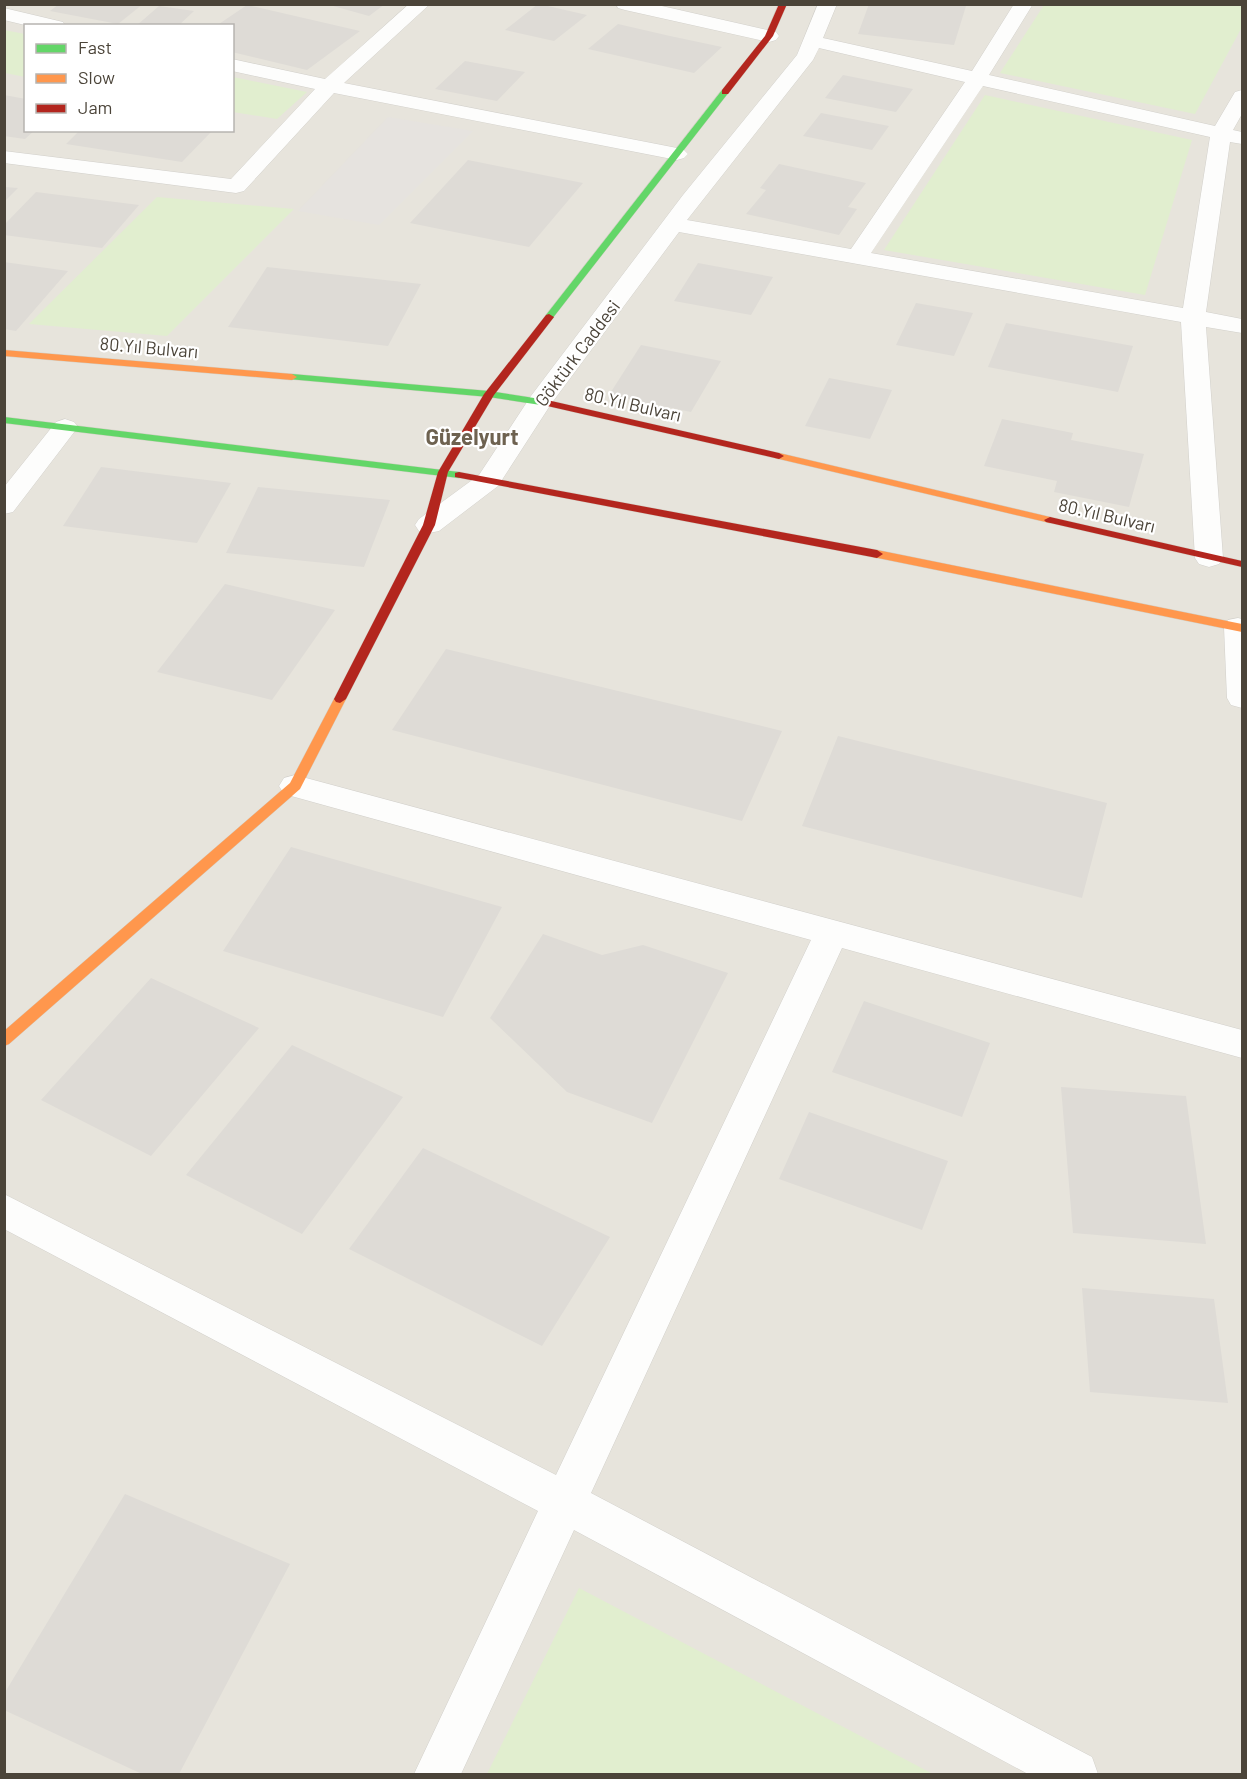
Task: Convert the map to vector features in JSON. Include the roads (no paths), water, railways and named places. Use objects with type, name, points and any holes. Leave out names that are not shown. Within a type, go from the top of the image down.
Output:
[{"type":"street","points":[[4,157],[236,186],[328,86],[421,4]]},
{"type":"street","points":[[624,4],[769,36]]},
{"type":"street","points":[[4,1040],[295,786],[429,525],[443,472],[489,394],[769,36],[783,4]]},
{"type":"street","name":"Göktürk Caddesi","points":[[429,525],[489,480],[540,400],[673,224],[806,56],[828,4]]},
{"type":"street","points":[[857,257],[977,79],[1024,4]]},
{"type":"street","points":[[4,14],[47,24]]},
{"type":"street","points":[[812,41],[1232,136]]},
{"type":"street","points":[[234,65],[676,154]]},
{"type":"street","points":[[1209,558],[1193,318],[1242,96]]},
{"type":"street","points":[[673,224],[1242,326]]},
{"type":"street","name":"80.Yıl Bulvarı","points":[[4,353],[540,400],[1242,564]]},
{"type":"street","points":[[4,420],[443,472],[920,561],[1240,627],[1242,698]]},
{"type":"street","points":[[4,506],[65,427]]},
{"type":"street","points":[[295,786],[1242,1044]]},
{"type":"street","points":[[437,1774],[832,932]]},
{"type":"street","points":[[4,1210],[565,1502],[1076,1774]]},
{"type":"district","name":"Güzelyurt","points":[[472,436]]}]
